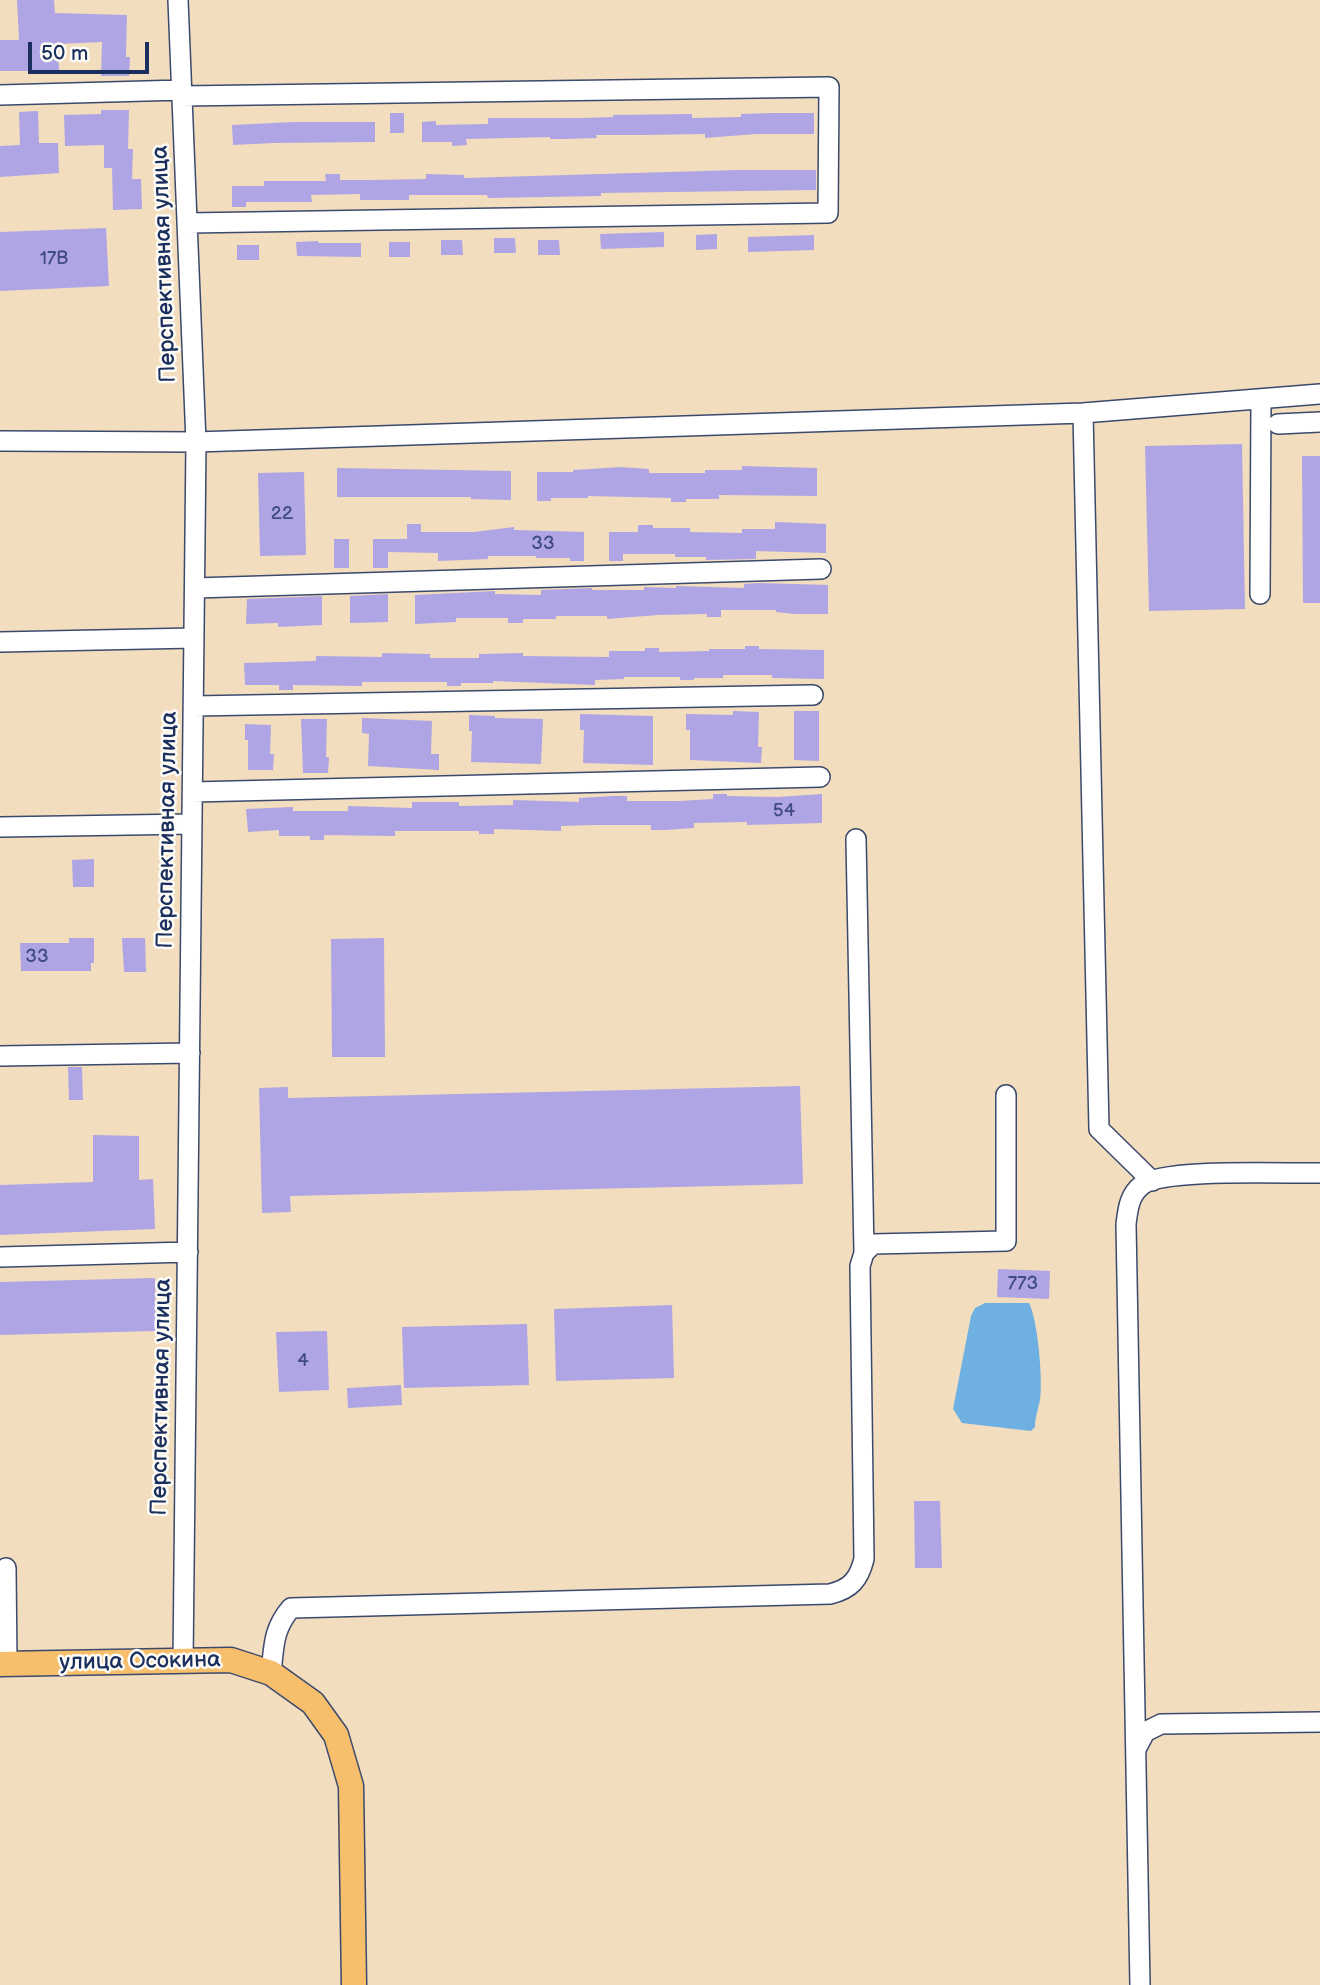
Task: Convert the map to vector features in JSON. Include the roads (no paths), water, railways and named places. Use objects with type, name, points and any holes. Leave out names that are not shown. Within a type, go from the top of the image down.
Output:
[{"type":"main road","name":"улица Осокина","points":[[4,1664],[231,1660],[271,1673],[313,1703],[336,1735],[351,1786],[354,1985]]},
{"type":"street","name":"Перспективная улица","points":[[178,0],[196,442],[183,1661]]},
{"type":"street","points":[[0,95],[830,87],[828,213],[188,223]]},
{"type":"street","points":[[0,441],[196,442],[1083,413],[1320,394]]},
{"type":"street","points":[[1260,594],[1261,399]]},
{"type":"street","points":[[1083,413],[1099,1129],[1152,1181]]},
{"type":"street","points":[[1278,424],[1320,422]]},
{"type":"street","points":[[195,588],[821,569]]},
{"type":"street","points":[[0,642],[194,638]]},
{"type":"street","points":[[194,706],[813,695]]},
{"type":"street","points":[[193,792],[820,777]]},
{"type":"street","points":[[0,827],[192,824]]},
{"type":"street","points":[[271,1673],[275,1637],[281,1620],[292,1608],[830,1594],[849,1587],[861,1573],[864,1559],[860,1266],[864,1253],[856,839]]},
{"type":"street","points":[[0,1056],[190,1053]]},
{"type":"street","points":[[864,1253],[873,1244],[1006,1241],[1006,1095]]},
{"type":"street","points":[[1140,1985],[1126,1224],[1130,1198],[1143,1184],[1170,1175],[1320,1173]]},
{"type":"street","points":[[0,1257],[188,1252]]},
{"type":"street","points":[[4,1664],[6,1568]]},
{"type":"street","points":[[1136,1749],[1145,1732],[1161,1724],[1320,1722]]},
{"type":"water","points":[[985,1303],[1029,1303],[1032,1311],[1039,1351],[1041,1391],[1035,1427],[1031,1431],[962,1423],[953,1409],[971,1316],[975,1308]]}]
